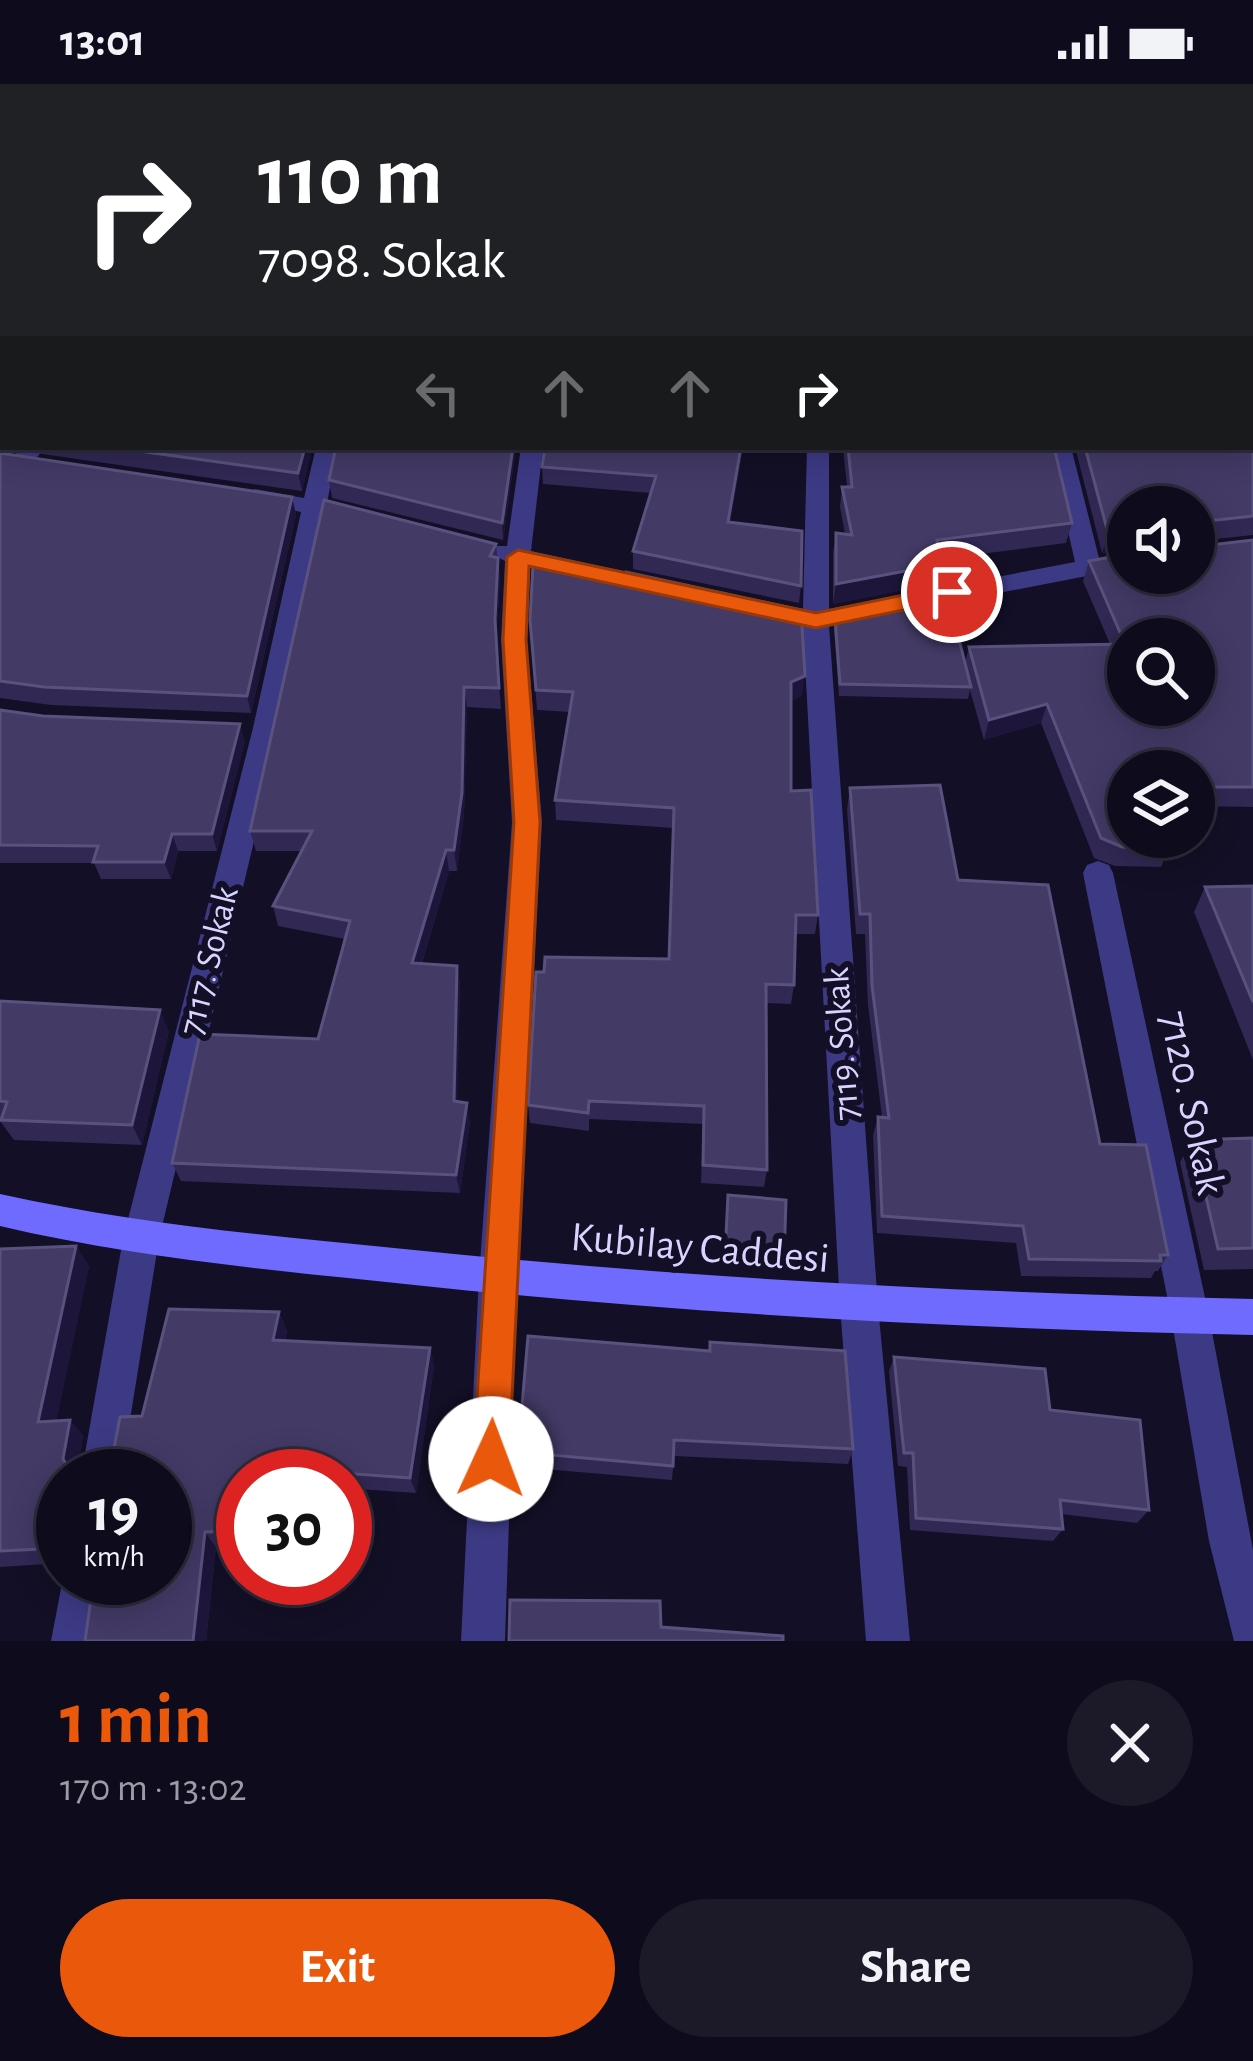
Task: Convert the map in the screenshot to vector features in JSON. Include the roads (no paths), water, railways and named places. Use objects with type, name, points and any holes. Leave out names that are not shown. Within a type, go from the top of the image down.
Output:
[{"type":"main road","name":"Kubilay Caddesi","points":[[0,1210],[141,1239],[498,1277],[859,1306],[1253,1317]]},
{"type":"street","name":"7117. Sokak","points":[[106,1449],[141,1239],[255,727],[326,450]]},
{"type":"street","points":[[483,1641],[498,1277],[527,822],[514,640],[518,557],[532,450]]},
{"type":"street","name":"7119. Sokak","points":[[818,450],[816,620],[859,1306],[888,1641]]},
{"type":"street","points":[[1061,450],[1088,564]]},
{"type":"street","points":[[0,485],[26,458]]},
{"type":"street","points":[[224,492],[313,505],[381,522]]},
{"type":"street","points":[[472,545],[678,591]]},
{"type":"street","points":[[770,610],[816,620],[1107,562]]},
{"type":"street","name":"7120. Sokak","points":[[1098,873],[1190,1316],[1230,1541],[1253,1634]]},
{"type":"street","points":[[73,1641],[79,1605]]}]
